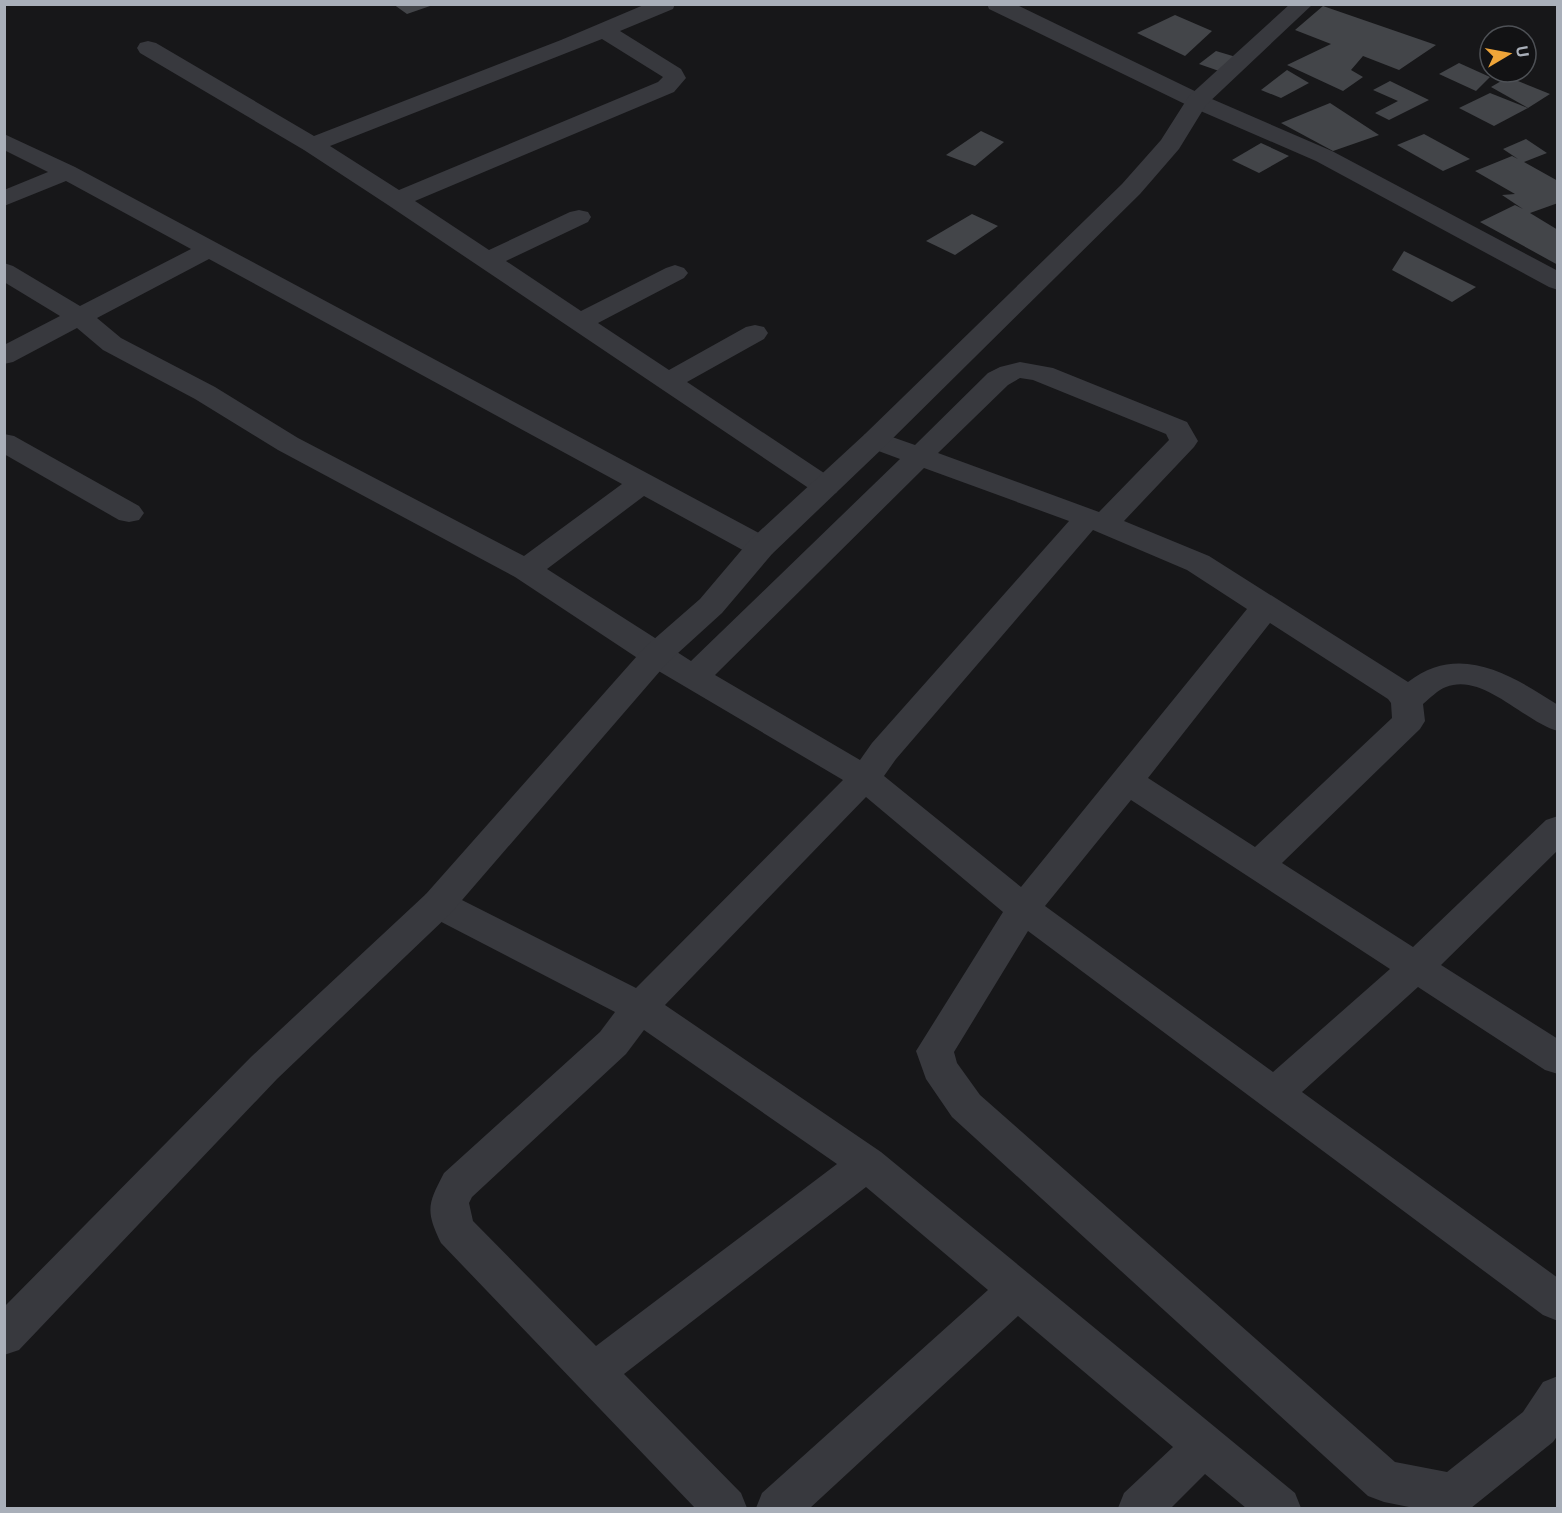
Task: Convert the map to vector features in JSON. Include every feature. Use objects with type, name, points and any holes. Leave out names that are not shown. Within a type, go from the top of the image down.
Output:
[{"type":"street","points":[[312,145],[665,4]]},
{"type":"street","points":[[997,4],[1197,101],[1324,156],[1557,282]]},
{"type":"street","points":[[4,1336],[264,1068],[438,904],[656,655],[711,606],[761,547],[875,440],[1131,189],[1171,144],[1197,101],[1304,4]]},
{"type":"street","points":[[397,200],[666,87],[675,78],[673,74],[603,30]]},
{"type":"street","points":[[148,48],[312,145],[397,200],[826,487]]},
{"type":"street","points":[[4,141],[67,172],[761,547]]},
{"type":"street","points":[[4,199],[67,172]]},
{"type":"street","points":[[488,260],[579,217]]},
{"type":"street","points":[[4,356],[208,250]]},
{"type":"street","points":[[4,271],[80,317],[112,344],[205,393],[288,444],[526,570],[656,655],[865,778],[1023,909],[1557,1302]]},
{"type":"street","points":[[580,322],[675,273]]},
{"type":"street","points":[[668,381],[754,333]]},
{"type":"street","points":[[694,677],[998,379],[1014,369],[1043,374],[1177,428],[1184,441],[1095,522],[884,751],[865,778],[640,1006],[613,1043],[458,1185],[449,1203],[455,1230],[593,1373],[716,1506]]},
{"type":"street","points":[[875,440],[1198,563],[1389,684],[1407,700],[1409,721],[1258,865]]},
{"type":"street","points":[[4,442],[129,513]]},
{"type":"street","points":[[526,570],[643,482]]},
{"type":"street","points":[[1266,607],[1023,909],[935,1051],[939,1068],[966,1106],[1384,1481],[1453,1495],[1538,1427],[1557,1396]]},
{"type":"street","points":[[1407,700],[1436,679],[1468,674],[1491,679],[1557,720]]},
{"type":"street","points":[[1127,782],[1557,1059]]},
{"type":"street","points":[[1275,1094],[1416,967],[1557,829]]},
{"type":"street","points":[[438,904],[640,1006],[867,1164],[1279,1509]]},
{"type":"street","points":[[593,1373],[867,1164]]},
{"type":"street","points":[[778,1509],[1017,1290]]},
{"type":"street","points":[[1140,1509],[1204,1446]]},
{"type":"building","points":[[393,4],[433,4],[433,5],[407,14]]},
{"type":"building","points":[[1323,6],[1436,45],[1399,70],[1363,56],[1351,70],[1363,77],[1343,91],[1287,65],[1331,44],[1295,30]]},
{"type":"building","points":[[1175,15],[1212,31],[1185,56],[1137,33]]},
{"type":"building","points":[[1216,51],[1236,57],[1219,71],[1199,64]]},
{"type":"building","points":[[1459,63],[1478,72],[1478,84],[1483,84],[1476,91],[1439,74]]},
{"type":"building","points":[[1287,70],[1309,83],[1281,98],[1261,90]]},
{"type":"building","points":[[1390,81],[1429,100],[1389,120],[1375,113],[1398,101],[1373,90]]},
{"type":"building","points":[[1496,84],[1525,84],[1550,94],[1528,108],[1491,87]]},
{"type":"building","points":[[1490,93],[1528,108],[1494,126],[1459,108]]},
{"type":"building","points":[[1330,103],[1379,135],[1333,151],[1281,123]]},
{"type":"building","points":[[981,131],[1004,142],[975,166],[946,155]]},
{"type":"building","points":[[1424,134],[1470,159],[1443,171],[1397,145]]},
{"type":"building","points":[[1526,139],[1547,153],[1524,162],[1558,181],[1558,203],[1530,213],[1558,230],[1558,265],[1480,222],[1515,205],[1523,209],[1502,195],[1515,194],[1475,171],[1512,156],[1518,159],[1503,149]]},
{"type":"building","points":[[1261,143],[1289,156],[1259,173],[1232,160]]},
{"type":"building","points":[[972,214],[998,226],[955,255],[926,241]]},
{"type":"building","points":[[1404,251],[1476,287],[1452,302],[1392,270]]}]
